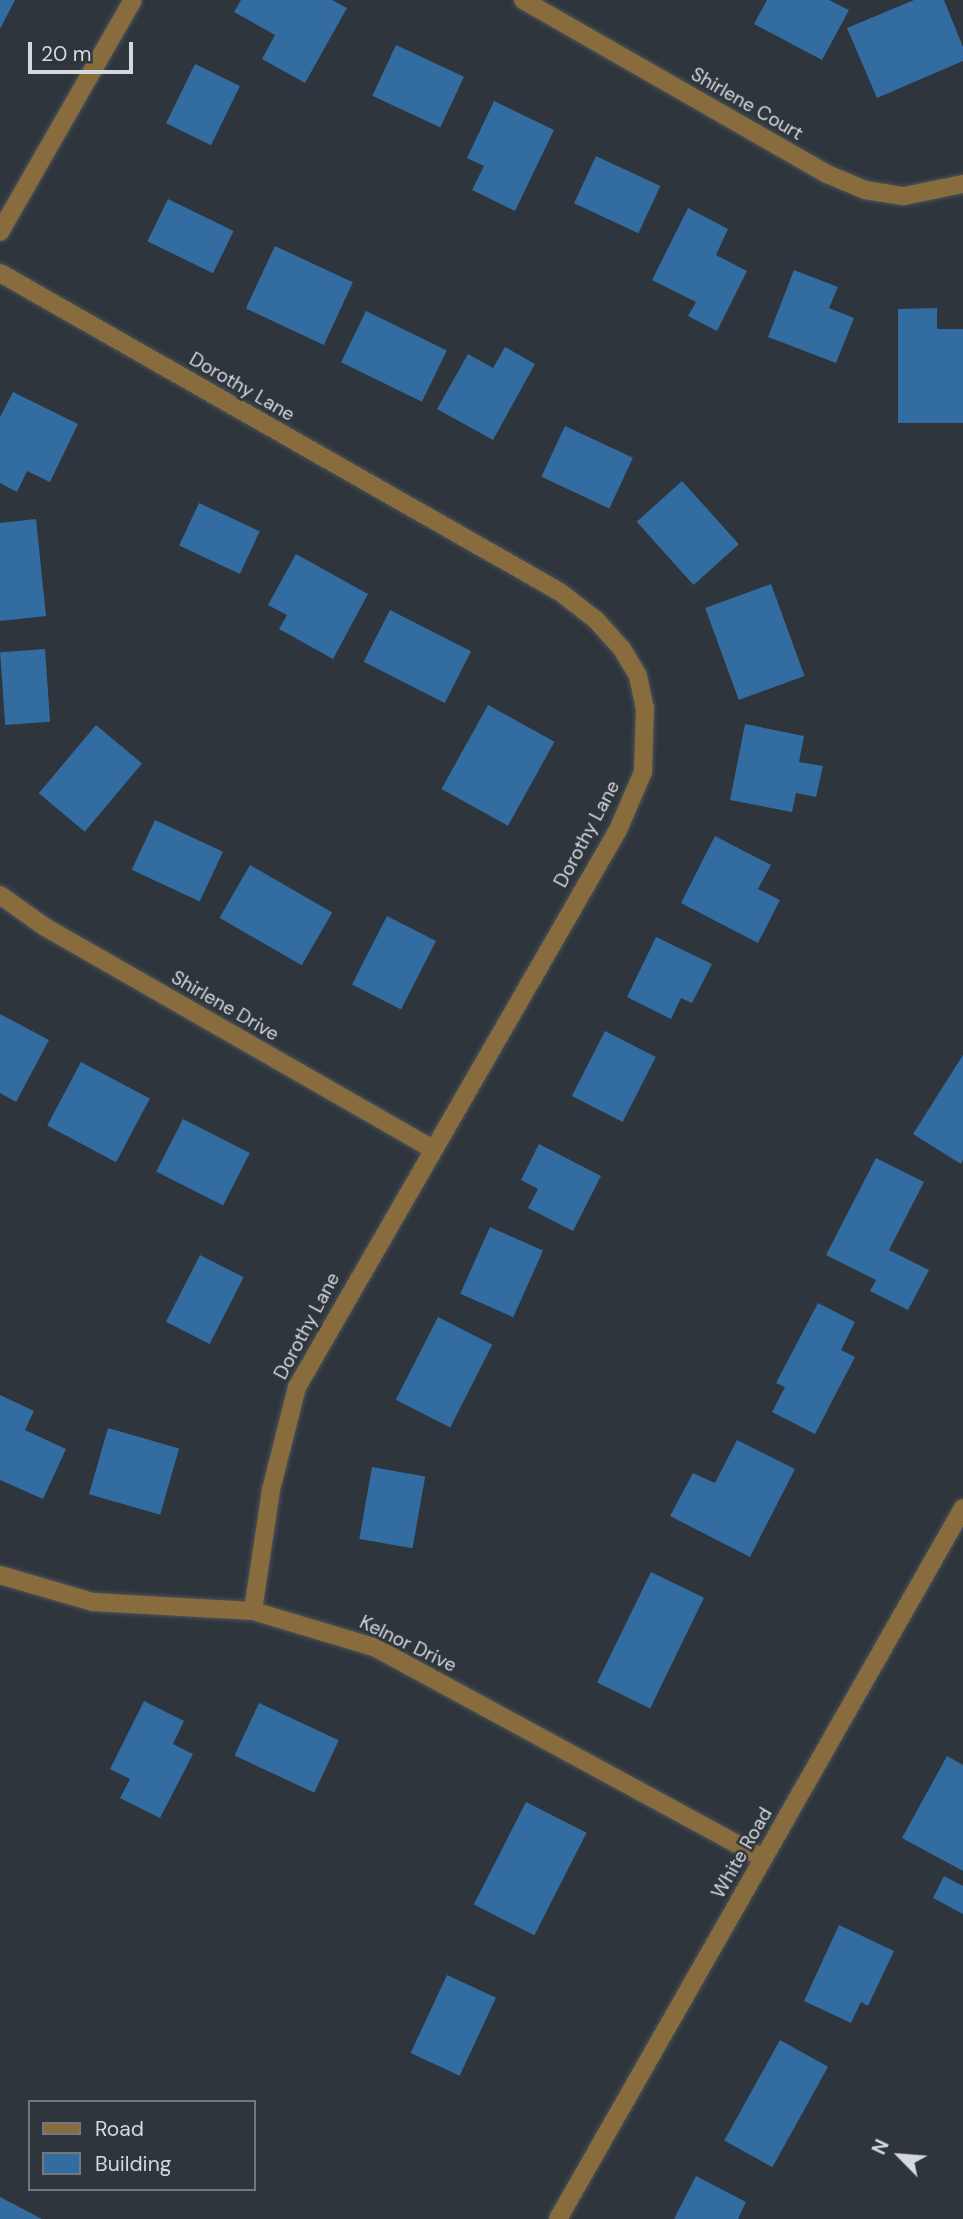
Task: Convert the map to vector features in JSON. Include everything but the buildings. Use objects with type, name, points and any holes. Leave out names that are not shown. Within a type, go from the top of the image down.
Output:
[{"type":"street","points":[[0,232],[133,0]]},
{"type":"street","name":"Shirlene Court","points":[[523,0],[827,174],[864,190],[904,196],[963,184]]},
{"type":"street","name":"Dorothy Lane","points":[[0,274],[560,592],[596,620],[638,676],[647,741],[643,772],[618,830],[296,1387],[271,1490],[253,1611]]},
{"type":"street","name":"Shirlene Drive","points":[[0,895],[45,928],[432,1149]]},
{"type":"street","name":"White Road","points":[[558,2219],[963,1508]]},
{"type":"street","name":"Kelnor Drive","points":[[0,1576],[93,1602],[253,1611],[374,1647],[763,1858]]}]
